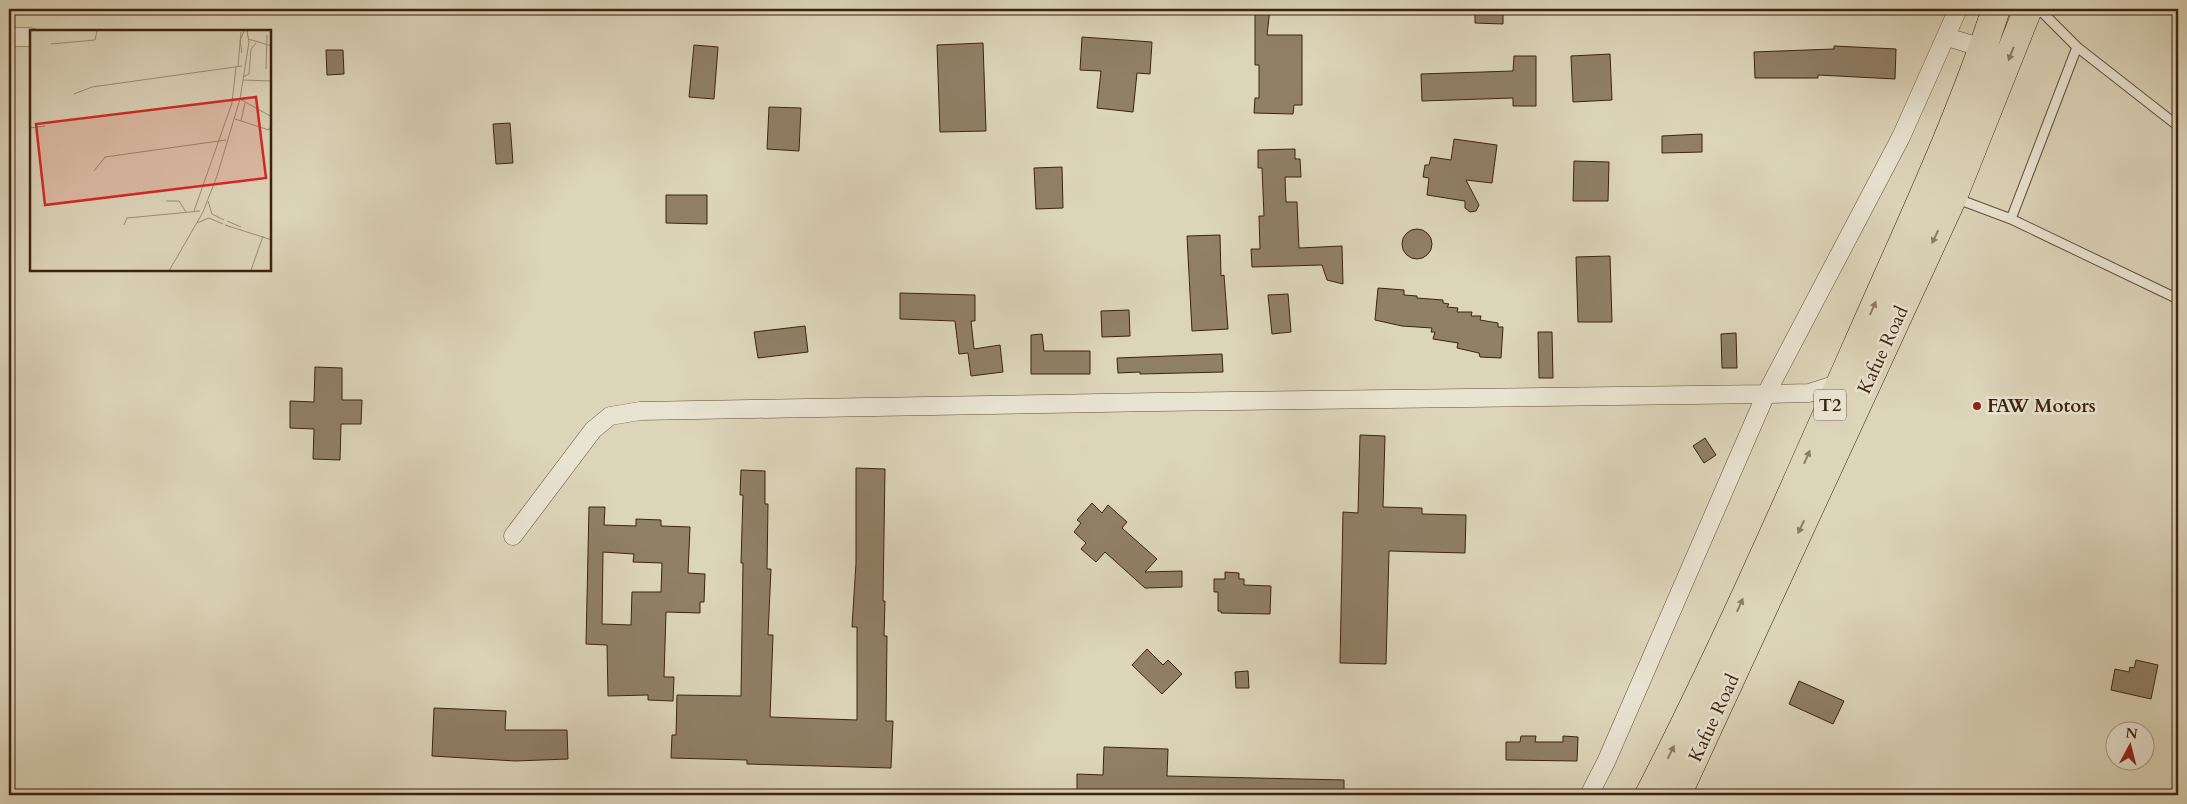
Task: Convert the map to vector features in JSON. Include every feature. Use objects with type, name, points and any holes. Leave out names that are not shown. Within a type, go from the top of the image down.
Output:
[{"type":"main road","name":"Kafue Road","points":[[1649,795],[1689,718],[1840,383],[1917,208],[1983,48],[1996,9]]},
{"type":"main road","name":"Kafue Road","points":[[1677,795],[1953,197],[2028,9]]},
{"type":"street","points":[[1589,795],[1606,762],[1766,394],[1901,138],[1958,9]]},
{"type":"street","points":[[9,37],[30,37]]},
{"type":"street","points":[[1947,37],[1983,48]]},
{"type":"street","points":[[513,536],[593,430],[610,416],[640,411],[1766,394],[1809,392],[1840,383]]},
{"type":"lane","points":[[2039,9],[2077,47],[2178,126]]},
{"type":"lane","points":[[2011,219],[2077,47]]},
{"type":"lane","points":[[1953,197],[2011,219],[2178,299]]},
{"type":"building","points":[[1255,9],[1270,9],[1267,35],[1302,35],[1302,105],[1294,105],[1293,114],[1254,113],[1255,98],[1259,98],[1259,65],[1255,65]]},
{"type":"building","points":[[1475,9],[1503,9],[1503,24],[1475,23]]},
{"type":"building","points":[[1082,37],[1152,42],[1150,74],[1137,73],[1133,112],[1097,108],[1101,71],[1080,70]]},
{"type":"building","points":[[983,43],[986,131],[940,132],[937,45]]},
{"type":"building","points":[[694,45],[718,47],[714,99],[689,97]]},
{"type":"building","points":[[1834,46],[1896,49],[1895,79],[1818,75],[1818,78],[1755,78],[1754,52],[1834,49]]},
{"type":"building","points":[[326,50],[343,50],[344,74],[327,75]]},
{"type":"building","points":[[1610,54],[1612,100],[1573,102],[1571,56]]},
{"type":"building","points":[[1514,56],[1536,56],[1536,106],[1513,106],[1513,98],[1422,101],[1421,74],[1513,71]]},
{"type":"building","points":[[769,107],[801,108],[799,151],[767,149]]},
{"type":"building","points":[[510,123],[513,163],[496,164],[493,124]]},
{"type":"building","points":[[1702,134],[1702,152],[1662,153],[1662,136]]},
{"type":"building","points":[[1454,139],[1497,145],[1492,183],[1466,180],[1479,205],[1476,211],[1470,212],[1465,208],[1465,201],[1427,195],[1429,178],[1423,177],[1425,165],[1429,165],[1431,157],[1451,160]]},
{"type":"building","points":[[1295,149],[1295,159],[1300,159],[1301,177],[1285,177],[1286,202],[1297,202],[1299,248],[1342,246],[1343,284],[1327,280],[1322,265],[1252,267],[1251,249],[1260,249],[1259,216],[1264,216],[1262,168],[1258,168],[1258,150]]},
{"type":"building","points":[[1574,161],[1609,162],[1608,201],[1573,201]]},
{"type":"building","points":[[1062,167],[1063,208],[1036,209],[1034,168]]},
{"type":"building","points":[[666,195],[707,195],[707,224],[666,223]]},
{"type":"building","points":[[1417,229],[1427,234],[1432,244],[1427,254],[1417,259],[1407,254],[1402,244],[1407,234]]},
{"type":"building","points":[[1220,235],[1221,276],[1224,275],[1228,329],[1192,331],[1187,236]]},
{"type":"building","points":[[1610,256],[1612,322],[1578,322],[1576,257]]},
{"type":"building","points":[[1378,288],[1404,290],[1404,295],[1417,296],[1417,298],[1443,300],[1443,303],[1449,304],[1447,307],[1458,308],[1457,312],[1472,312],[1471,316],[1481,316],[1480,320],[1498,323],[1498,327],[1503,327],[1501,358],[1480,357],[1479,353],[1457,348],[1458,343],[1433,339],[1435,332],[1431,332],[1432,328],[1402,326],[1375,320]]},
{"type":"building","points":[[900,293],[975,295],[975,321],[971,321],[974,349],[1000,345],[1003,372],[971,376],[968,353],[959,354],[955,321],[900,319]]},
{"type":"building","points":[[1288,294],[1291,332],[1272,334],[1268,295]]},
{"type":"building","points":[[1129,310],[1130,336],[1102,337],[1101,311]]},
{"type":"building","points":[[805,326],[808,352],[758,358],[754,332]]},
{"type":"building","points":[[1538,332],[1552,332],[1553,378],[1539,378]]},
{"type":"building","points":[[1736,333],[1737,368],[1722,368],[1721,334]]},
{"type":"building","points":[[1042,334],[1044,351],[1090,351],[1090,374],[1031,374],[1031,335]]},
{"type":"building","points":[[1222,354],[1223,372],[1118,373],[1117,358]]},
{"type":"building","points":[[315,367],[342,368],[342,400],[362,400],[361,424],[341,424],[340,460],[313,459],[314,429],[290,428],[290,401],[314,402]]},
{"type":"building","points":[[1360,435],[1385,436],[1383,507],[1422,508],[1422,514],[1466,515],[1465,553],[1389,551],[1386,664],[1340,663],[1343,512],[1358,513]]},
{"type":"building","points":[[1705,438],[1716,455],[1704,463],[1693,446]]},
{"type":"building","points":[[856,468],[885,469],[883,601],[885,601],[884,636],[887,636],[886,721],[893,721],[891,768],[747,764],[747,760],[671,758],[672,735],[676,735],[677,695],[741,696],[743,495],[740,495],[741,470],[765,471],[765,504],[768,504],[767,569],[771,569],[768,635],[773,635],[770,717],[857,720],[857,627],[852,627],[856,563]]},
{"type":"building","points":[[1092,503],[1102,513],[1108,505],[1127,522],[1122,528],[1157,559],[1145,572],[1182,571],[1182,587],[1145,588],[1105,552],[1096,562],[1081,549],[1086,543],[1074,532],[1081,523],[1077,520]]},
{"type":"building","points":[[589,507],[605,507],[604,525],[636,526],[636,519],[661,520],[661,526],[690,527],[688,573],[705,574],[704,602],[700,602],[700,613],[666,612],[664,677],[674,677],[673,701],[648,700],[648,695],[608,696],[607,645],[586,644]],"holes":[[[603,552],[634,554],[633,562],[662,563],[661,592],[632,592],[631,625],[602,624]]]},
{"type":"building","points":[[1225,572],[1239,573],[1239,579],[1244,579],[1244,585],[1271,586],[1270,614],[1221,613],[1221,611],[1218,611],[1218,592],[1214,592],[1214,579],[1225,579]]},
{"type":"building","points":[[1147,649],[1163,665],[1168,660],[1182,674],[1162,694],[1132,665]]},
{"type":"building","points":[[2136,660],[2158,665],[2151,699],[2111,690],[2115,669],[2129,672],[2130,667],[2134,668]]},
{"type":"building","points":[[1248,671],[1249,688],[1236,688],[1235,672]]},
{"type":"building","points":[[1799,681],[1844,701],[1833,724],[1789,704]]},
{"type":"building","points":[[434,708],[506,711],[505,730],[567,730],[568,759],[515,761],[432,756]]},
{"type":"building","points":[[1521,736],[1536,736],[1535,742],[1563,742],[1563,736],[1578,737],[1577,761],[1506,760],[1506,742],[1520,742]]},
{"type":"building","points":[[1104,747],[1168,749],[1167,776],[1344,780],[1344,795],[1077,795],[1077,774],[1103,775]]},
{"type":"place","name":"FAW Motors","points":[[1977,406]]}]
